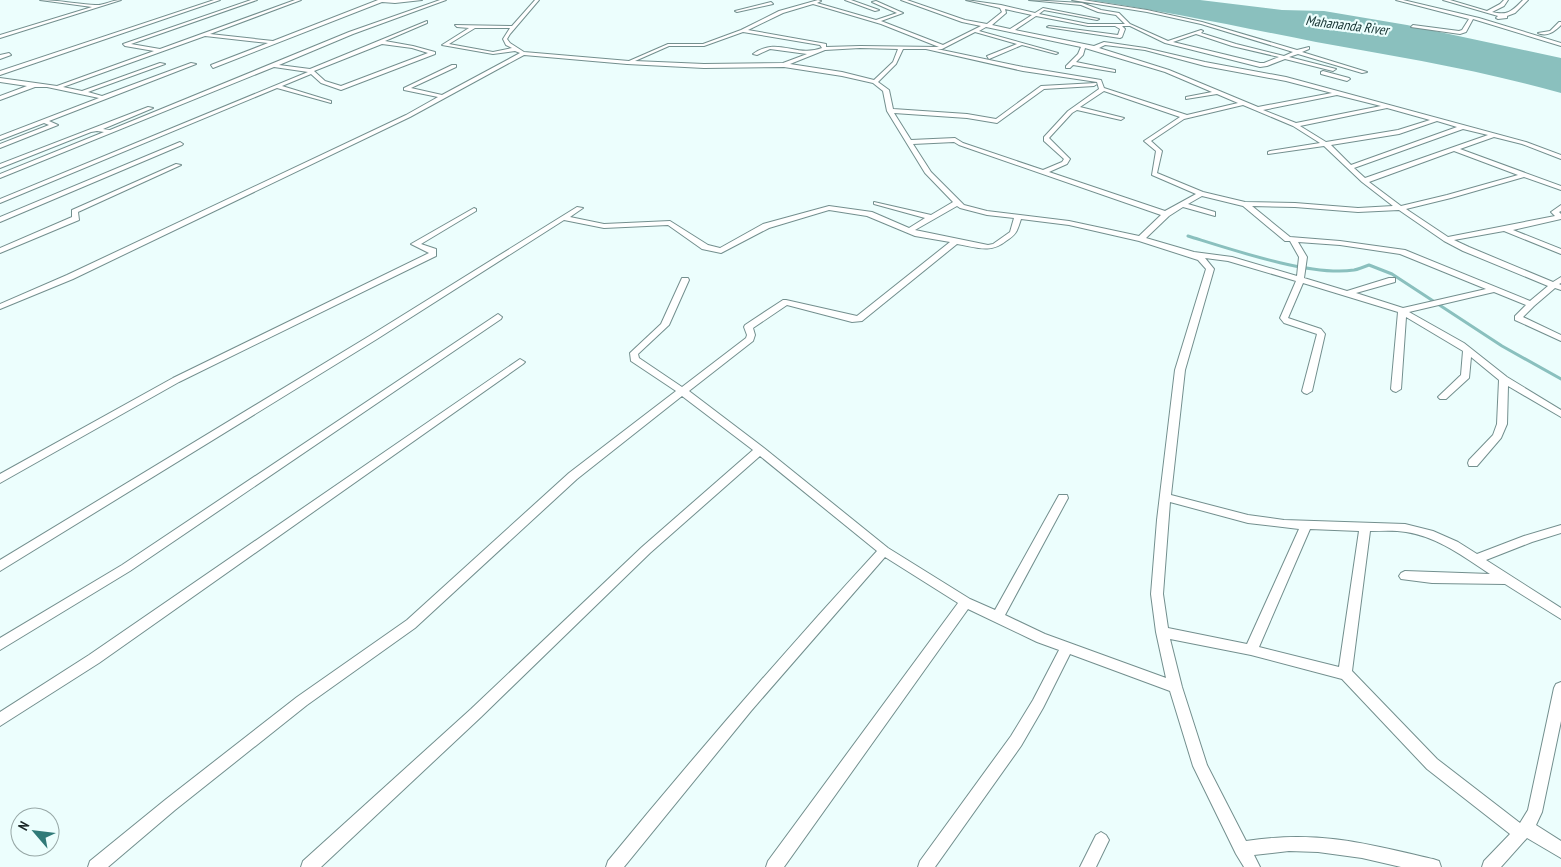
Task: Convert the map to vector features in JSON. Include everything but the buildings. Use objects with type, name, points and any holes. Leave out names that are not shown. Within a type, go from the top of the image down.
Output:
[{"type":"street","points":[[42,0],[98,6]]},
{"type":"street","points":[[0,37],[119,0]]},
{"type":"street","points":[[0,73],[218,0]]},
{"type":"street","points":[[162,50],[125,45],[255,0]]},
{"type":"street","points":[[58,87],[299,0]]},
{"type":"street","points":[[213,66],[381,0],[395,2],[442,1]]},
{"type":"street","points":[[519,51],[505,40],[512,27],[530,11],[537,0]]},
{"type":"street","points":[[762,0],[785,10]]},
{"type":"street","points":[[627,62],[668,45],[702,46],[743,31],[785,10],[824,0]]},
{"type":"street","points":[[847,0],[877,10]]},
{"type":"street","points":[[903,0],[944,16],[1096,48],[1148,64],[1246,103],[1295,125],[1327,145],[1364,181],[1400,208],[1447,239],[1466,249],[1557,286]]},
{"type":"street","points":[[962,0],[1092,25],[1129,25]]},
{"type":"street","points":[[784,65],[824,49],[944,47],[986,26],[1004,12],[997,0]]},
{"type":"street","points":[[1031,0],[1082,4],[1100,11],[1117,14],[1129,25],[1168,42],[1260,65],[1284,58],[1307,48]]},
{"type":"street","points":[[1074,0],[1147,11],[1217,27],[1364,72]]},
{"type":"street","points":[[1400,0],[1483,21],[1561,44]]},
{"type":"street","points":[[1445,0],[1456,1],[1505,17]]},
{"type":"street","points":[[1488,12],[1502,5],[1506,0]]},
{"type":"street","points":[[1483,21],[1505,17],[1521,6],[1526,0]]},
{"type":"street","points":[[0,176],[376,24],[412,14],[442,1]]},
{"type":"street","points":[[1434,8],[1456,1]]},
{"type":"street","points":[[874,2],[901,13],[877,21]]},
{"type":"street","points":[[737,11],[771,3]]},
{"type":"street","points":[[813,3],[877,21],[944,47],[1095,79],[1102,86]]},
{"type":"street","points":[[1012,30],[1044,9],[1097,19]]},
{"type":"street","points":[[1031,34],[1079,16]]},
{"type":"street","points":[[1413,26],[1460,32],[1464,31],[1472,18]]},
{"type":"street","points":[[1496,19],[1540,33],[1561,44]]},
{"type":"street","points":[[0,201],[278,86],[425,22]]},
{"type":"street","points":[[1540,33],[1551,32],[1561,22]]},
{"type":"street","points":[[1113,44],[1119,37],[1122,29],[1116,25]]},
{"type":"street","points":[[457,26],[512,27]]},
{"type":"street","points":[[475,26],[444,45],[492,53],[519,51],[627,62],[704,66],[784,65],[815,68],[875,82],[886,90],[890,111],[928,173],[957,204],[972,211],[1070,223],[1141,239],[1201,258],[1210,270],[1180,370],[1157,594],[1162,632],[1175,687],[1200,766],[1241,849],[1252,867]]},
{"type":"street","points":[[1049,27],[1119,37]]},
{"type":"street","points":[[1145,49],[1217,27]]},
{"type":"street","points":[[743,31],[821,44],[824,45],[824,49]]},
{"type":"street","points":[[975,31],[1056,53]]},
{"type":"street","points":[[1197,33],[1261,52],[1357,75]]},
{"type":"street","points":[[204,35],[275,43]]},
{"type":"street","points":[[1178,38],[1242,57],[1261,52]]},
{"type":"street","points":[[276,66],[311,71],[323,82],[341,88],[433,53],[408,46],[378,43]]},
{"type":"street","points":[[1096,48],[1101,43],[1145,49],[1192,61],[1286,79],[1524,143],[1561,157]]},
{"type":"street","points":[[989,57],[1022,44]]},
{"type":"street","points":[[1062,73],[1080,55],[1084,45]]},
{"type":"street","points":[[755,54],[769,47],[810,53]]},
{"type":"street","points":[[875,82],[888,71],[900,55],[901,48]]},
{"type":"street","points":[[928,48],[1023,69],[1062,73]]},
{"type":"street","points":[[1,305],[70,277],[399,120],[444,97],[519,51]]},
{"type":"street","points":[[0,57],[10,54]]},
{"type":"street","points":[[1273,61],[1347,79]]},
{"type":"street","points":[[1072,63],[1113,71]]},
{"type":"street","points":[[84,92],[162,64]]},
{"type":"street","points":[[0,138],[194,64]]},
{"type":"street","points":[[444,97],[406,89],[454,66]]},
{"type":"street","points":[[0,80],[58,87],[104,97]]},
{"type":"street","points":[[0,88],[18,82]]},
{"type":"street","points":[[0,98],[34,85]]},
{"type":"street","points":[[278,86],[329,102]]},
{"type":"street","points":[[890,111],[967,116],[997,121],[1044,87],[1102,86],[1187,117]]},
{"type":"street","points":[[1044,172],[1067,160],[1045,139],[1075,108],[1102,86]]},
{"type":"street","points":[[1188,98],[1220,92]]},
{"type":"street","points":[[1257,109],[1340,93]]},
{"type":"street","points":[[1246,103],[1187,117],[1169,125],[1147,141],[1159,150],[1154,174],[1201,194],[1245,204],[1295,205],[1358,210],[1400,208],[1472,192],[1524,175]]},
{"type":"street","points":[[1295,125],[1388,106]]},
{"type":"street","points":[[0,166],[150,108]]},
{"type":"street","points":[[1075,108],[1121,118]]},
{"type":"street","points":[[1270,153],[1399,132],[1435,120]]},
{"type":"street","points":[[0,146],[55,125],[44,122]]},
{"type":"street","points":[[1350,167],[1462,127]]},
{"type":"street","points":[[93,130],[110,132]]},
{"type":"street","points":[[1364,181],[1494,135]]},
{"type":"street","points":[[909,142],[956,140],[961,144],[1166,214]]},
{"type":"street","points":[[0,220],[180,144]]},
{"type":"street","points":[[1453,149],[1561,188]]},
{"type":"street","points":[[0,251],[76,218],[74,211],[178,165]]},
{"type":"street","points":[[1141,239],[1166,214],[1201,194]]},
{"type":"street","points":[[876,203],[932,218]]},
{"type":"street","points":[[909,231],[957,204]]},
{"type":"street","points":[[1245,204],[1286,238],[1340,243],[1402,252],[1531,304]]},
{"type":"street","points":[[1182,205],[1212,214]]},
{"type":"street","points":[[1447,239],[1560,217],[1555,212],[1561,207]]},
{"type":"street","points":[[0,566],[382,332],[579,208]]},
{"type":"street","points":[[564,218],[604,226],[670,223],[704,246],[721,251],[766,226],[827,208],[872,215],[909,231],[988,247],[995,246],[1013,233],[1018,216]]},
{"type":"street","points":[[0,479],[176,380],[433,254],[433,252],[415,244],[474,210]]},
{"type":"street","points":[[1505,229],[1561,252]]},
{"type":"street","points":[[1293,240],[1303,257],[1300,280],[1284,316],[1287,321],[1317,330],[1321,334],[1307,391]]},
{"type":"street","points":[[99,866],[170,805],[302,701],[411,624],[573,476],[750,339],[752,335],[748,327],[784,302],[852,319],[859,319],[956,241]]},
{"type":"street","points":[[1191,254],[1229,259],[1402,311],[1467,350],[1504,379],[1561,414]]},
{"type":"street","points":[[1561,279],[1557,286],[1531,304],[1518,318],[1561,338]]},
{"type":"street","points":[[686,280],[665,325],[633,355],[634,359],[682,391],[760,450],[884,552],[966,602],[997,618],[1067,648],[1175,687]]},
{"type":"street","points":[[1347,294],[1392,280]]},
{"type":"street","points":[[1402,311],[1495,289]]},
{"type":"street","points":[[1396,389],[1402,311]]},
{"type":"street","points":[[0,645],[119,573],[498,317]]},
{"type":"street","points":[[1443,397],[1466,376],[1467,350]]},
{"type":"street","points":[[0,720],[102,653],[520,362]]},
{"type":"street","points":[[1473,463],[1497,436],[1502,424],[1504,379]]},
{"type":"street","points":[[309,867],[476,713],[646,550],[760,450]]},
{"type":"street","points":[[1166,497],[1248,519],[1306,525],[1405,528],[1422,532],[1454,545],[1561,614]]},
{"type":"street","points":[[997,618],[1063,498]]},
{"type":"street","points":[[1252,650],[1306,525]]},
{"type":"street","points":[[1345,673],[1366,527]]},
{"type":"street","points":[[1475,559],[1561,529]]},
{"type":"street","points":[[614,867],[695,764],[790,654],[884,552]]},
{"type":"street","points":[[1405,576],[1507,579]]},
{"type":"street","points":[[774,867],[966,602]]},
{"type":"street","points":[[1162,632],[1252,650],[1338,673],[1345,673],[1432,764],[1524,830],[1561,850]]},
{"type":"street","points":[[926,867],[1016,741],[1067,648]]},
{"type":"street","points":[[1490,867],[1524,830],[1535,812],[1561,688]]},
{"type":"street","points":[[1088,867],[1101,840]]},
{"type":"street","points":[[1241,849],[1284,843],[1318,844],[1354,849],[1433,867]]},
{"type":"water","name":"Mahananda River","points":[[1089,0],[1200,0],[1282,10],[1324,11],[1407,25],[1561,58],[1561,93],[1500,77],[1174,14]]},
{"type":"waterway","points":[[1188,236],[1294,266],[1337,271],[1354,270],[1369,265],[1392,274],[1502,346],[1561,379]]}]
